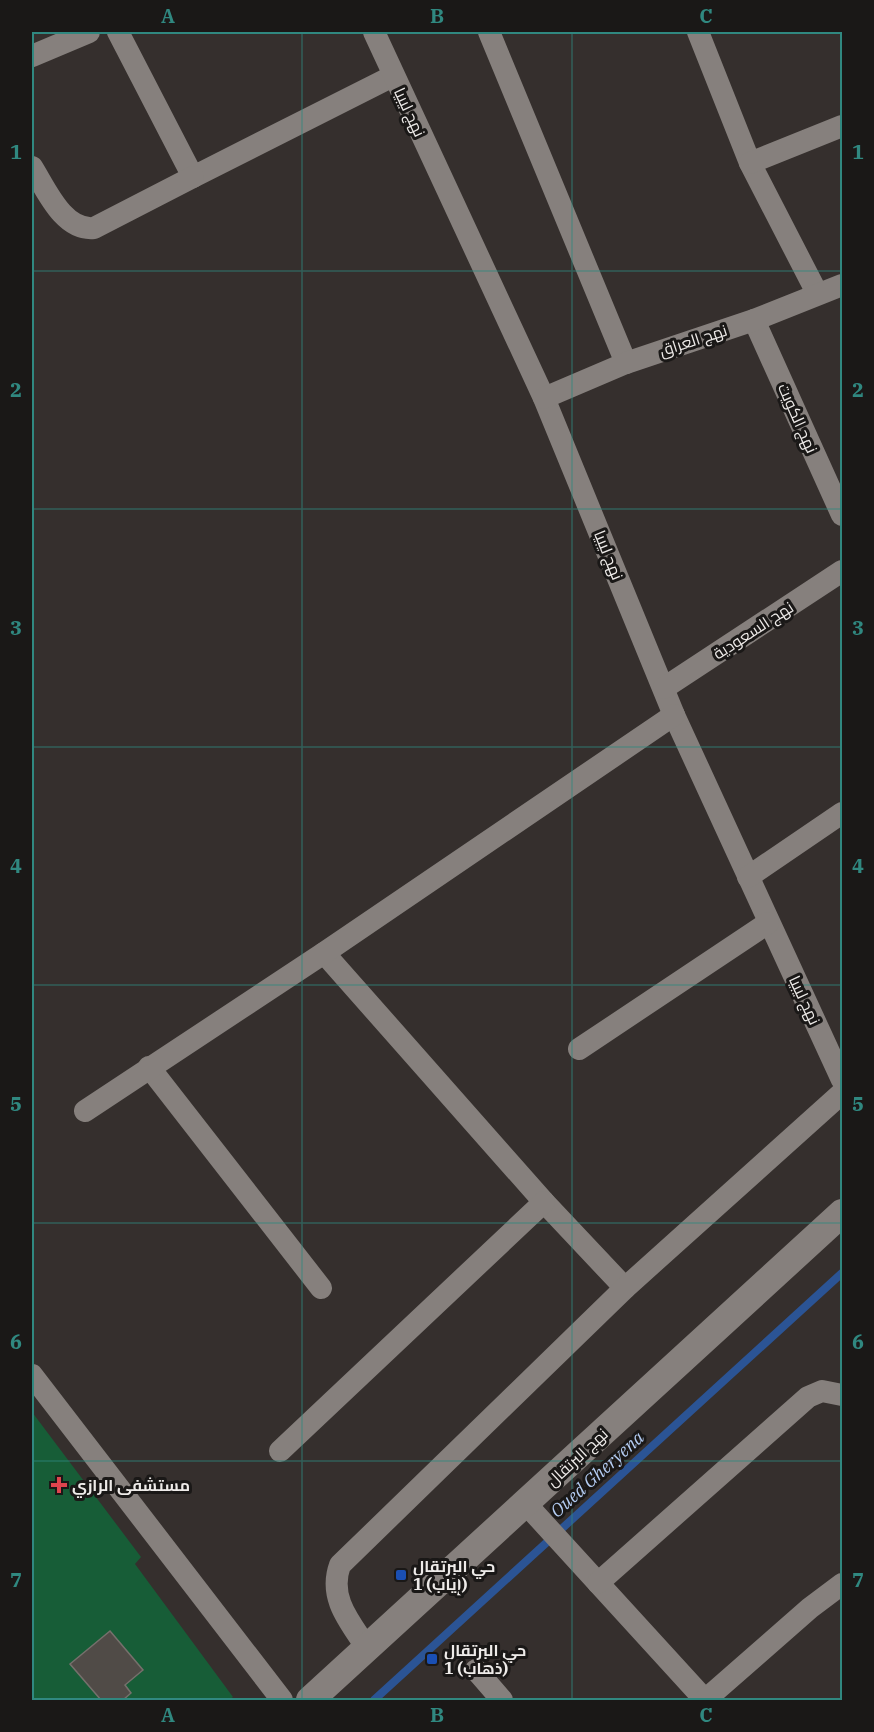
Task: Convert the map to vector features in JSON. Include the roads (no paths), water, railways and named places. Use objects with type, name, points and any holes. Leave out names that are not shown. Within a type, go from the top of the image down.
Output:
[{"type":"street","points":[[32,57],[88,32]]},
{"type":"street","points":[[117,32],[193,177]]},
{"type":"street","name":"نهج ليبيا","points":[[374,32],[544,398],[674,715],[768,923],[843,1080]]},
{"type":"street","points":[[489,32],[626,363]]},
{"type":"street","points":[[698,32],[750,163],[817,293]]},
{"type":"street","points":[[32,167],[73,225],[84,229],[94,228],[393,76]]},
{"type":"street","points":[[750,163],[843,126]]},
{"type":"street","name":"نهج العراق","points":[[544,398],[626,363],[754,320],[817,293],[843,285]]},
{"type":"street","name":"نهج الكويت","points":[[754,320],[843,515]]},
{"type":"street","name":"نهج السعودية","points":[[664,688],[843,571]]},
{"type":"street","points":[[85,1111],[324,953],[674,715]]},
{"type":"street","points":[[748,877],[843,813]]},
{"type":"street","points":[[579,1049],[768,923]]},
{"type":"street","points":[[324,953],[544,1202],[625,1288]]},
{"type":"street","points":[[149,1067],[321,1288]]},
{"type":"street","points":[[367,1648],[337,1601],[336,1576],[340,1565],[625,1288],[843,1093]]},
{"type":"street","points":[[279,1451],[544,1202]]},
{"type":"street","name":"نهج البرتقال","points":[[310,1701],[367,1648],[534,1513],[843,1213]]},
{"type":"street","points":[[32,1375],[282,1701]]},
{"type":"street","points":[[592,1575],[808,1397],[822,1391],[843,1395]]},
{"type":"street","points":[[534,1513],[705,1700],[810,1608],[843,1584]]},
{"type":"street","points":[[476,1670],[502,1701]]},
{"type":"waterway","name":"Oued Gheryena","points":[[374,1700],[842,1273]]},
{"type":"place","name":"مستشفى الرازي","points":[[59,1485]]},
{"type":"place","name":"حي البرتقال 1 (إياب)","points":[[401,1575]]},
{"type":"place","name":"حي البرتقال 1 (ذهاب)","points":[[432,1659]]}]
